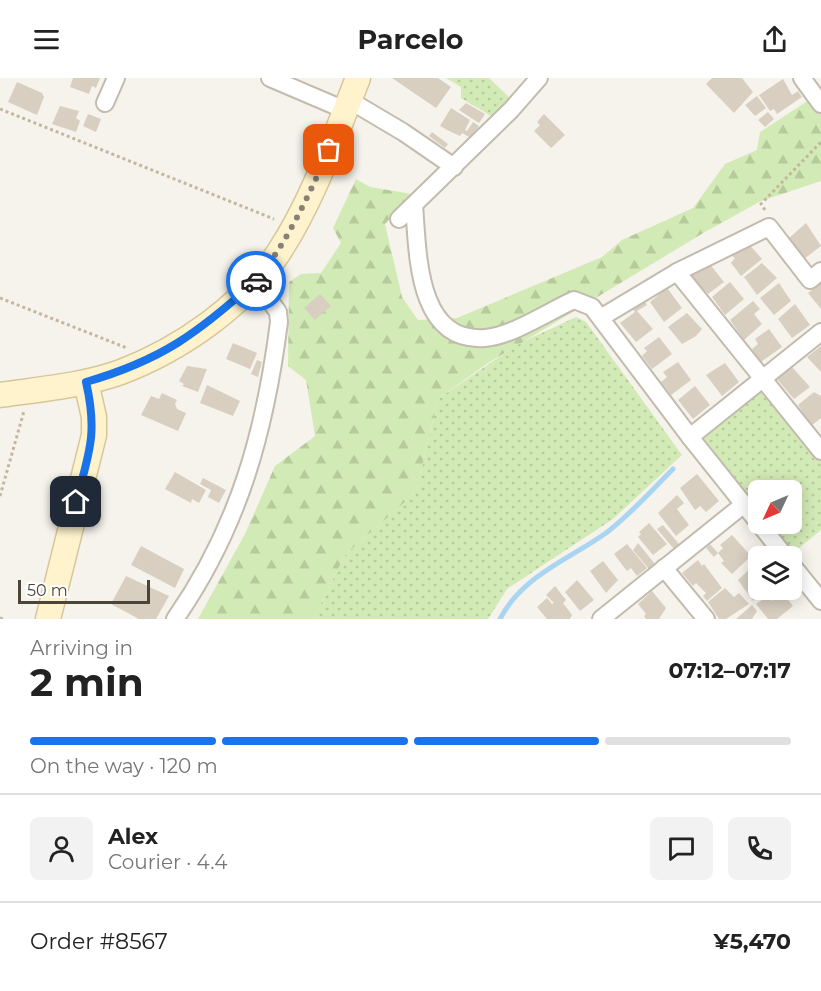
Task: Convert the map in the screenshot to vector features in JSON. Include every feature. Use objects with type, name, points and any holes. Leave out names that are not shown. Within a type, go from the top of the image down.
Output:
[{"type":"street","points":[[105,103],[116,78]]},
{"type":"street","points":[[270,78],[351,96],[454,167]]},
{"type":"street","points":[[399,219],[511,110],[539,78]]},
{"type":"street","points":[[802,78],[821,104]]},
{"type":"street","points":[[0,395],[86,382],[120,372],[151,358],[200,330],[256,281],[278,254],[294,227],[351,96]]},
{"type":"street","points":[[414,205],[425,293],[438,319],[452,330],[468,336],[485,338],[506,332],[574,300],[592,307],[602,317],[690,437],[777,546]]},
{"type":"street","points":[[602,317],[677,272],[769,227],[810,280],[821,271]]},
{"type":"street","points":[[677,272],[821,451]]},
{"type":"street","points":[[175,619],[216,555],[244,485],[262,428],[279,322],[278,312],[256,281]]},
{"type":"street","points":[[279,322],[291,309]]},
{"type":"street","points":[[690,437],[821,332]]},
{"type":"street","points":[[48,619],[94,435],[94,417],[86,382]]},
{"type":"street","points":[[601,619],[743,505]]},
{"type":"street","points":[[664,568],[706,619]]},
{"type":"street","points":[[802,577],[821,601]]},
{"type":"path","points":[[0,110],[294,227]]},
{"type":"path","points":[[769,227],[772,223],[761,204],[821,142]]},
{"type":"path","points":[[0,298],[151,358]]},
{"type":"path","points":[[0,496],[24,411],[26,391]]},
{"type":"green space","points":[[446,78],[489,78],[511,99],[493,117],[461,98],[461,87]]},
{"type":"green space","points":[[812,98],[821,111],[821,181],[761,201],[705,232],[488,363],[438,399],[416,492],[345,555],[313,619],[198,619],[245,534],[275,466],[315,436],[306,380],[288,366],[289,282],[301,274],[321,273],[341,243],[333,228],[356,179],[370,187],[412,194],[385,224],[402,297],[418,320],[457,318],[602,257],[622,240],[693,208],[725,164],[757,150],[760,132]]},
{"type":"green space","points":[[576,317],[586,322],[682,455],[613,519],[507,589],[488,619],[313,619],[345,555],[416,492],[438,399],[518,344]]},
{"type":"green space","points":[[758,392],[765,392],[821,462],[821,530],[802,546],[787,546],[778,534],[802,534],[802,480],[748,480],[748,496],[704,441],[705,433]]},
{"type":"building","points":[[73,78],[100,78],[96,88],[92,86],[89,94],[70,87]]},
{"type":"building","points":[[392,78],[438,78],[451,87],[436,108]]},
{"type":"building","points":[[712,78],[742,78],[753,92],[734,113],[706,84]]},
{"type":"building","points":[[783,79],[792,95],[798,91],[802,97],[777,114],[774,109],[770,111],[759,95]]},
{"type":"building","points":[[17,82],[42,93],[44,97],[37,115],[8,102]]},
{"type":"building","points":[[757,96],[766,108],[755,116],[745,105]]},
{"type":"building","points":[[466,103],[485,114],[479,123],[459,110]]},
{"type":"building","points":[[60,106],[79,111],[76,118],[80,121],[76,132],[52,124]]},
{"type":"building","points":[[451,108],[470,120],[465,130],[467,131],[473,122],[479,126],[471,138],[462,133],[460,136],[440,126]]},
{"type":"building","points":[[768,112],[774,119],[765,127],[758,120]]},
{"type":"building","points":[[88,114],[101,119],[96,132],[83,126]]},
{"type":"building","points":[[544,114],[565,135],[551,148],[534,131],[540,125],[537,122]]},
{"type":"building","points":[[432,132],[448,144],[445,148],[429,136]]},
{"type":"building","points":[[806,223],[821,246],[804,259],[788,239]]},
{"type":"building","points":[[747,242],[762,259],[741,276],[731,263],[735,258],[731,255]]},
{"type":"building","points":[[708,262],[724,282],[708,294],[691,276]]},
{"type":"building","points":[[762,263],[777,278],[757,295],[744,277]]},
{"type":"building","points":[[730,282],[744,299],[725,315],[712,297]]},
{"type":"building","points":[[821,282],[821,309],[808,293]]},
{"type":"building","points":[[779,283],[791,301],[774,315],[760,298]]},
{"type":"building","points":[[667,288],[682,308],[664,322],[650,302]]},
{"type":"building","points":[[320,294],[331,306],[315,320],[304,308]]},
{"type":"building","points":[[644,301],[647,305],[637,311],[653,329],[636,342],[620,323],[635,312],[632,308]]},
{"type":"building","points":[[753,301],[760,309],[754,314],[762,324],[744,340],[730,320]]},
{"type":"building","points":[[795,304],[810,325],[792,338],[778,319]]},
{"type":"building","points":[[687,313],[702,329],[696,336],[682,344],[668,327]]},
{"type":"building","points":[[769,329],[782,347],[761,362],[752,349],[758,344],[755,339]]},
{"type":"building","points":[[659,337],[672,354],[652,369],[642,356],[647,351],[644,348]]},
{"type":"building","points":[[233,343],[257,353],[250,369],[226,359]]},
{"type":"building","points":[[821,346],[821,372],[807,357]]},
{"type":"building","points":[[257,360],[262,362],[258,377],[251,374]]},
{"type":"building","points":[[678,362],[691,380],[671,395],[661,382],[667,377],[663,372]]},
{"type":"building","points":[[725,363],[739,382],[722,396],[706,375]]},
{"type":"building","points":[[187,366],[207,369],[198,392],[182,386],[184,384],[179,381]]},
{"type":"building","points":[[792,367],[810,387],[794,399],[777,379]]},
{"type":"building","points":[[207,385],[240,401],[233,416],[200,403]]},
{"type":"building","points":[[695,386],[710,405],[693,419],[678,400]]},
{"type":"building","points":[[814,392],[821,396],[821,418],[811,426],[798,405]]},
{"type":"building","points":[[162,393],[177,400],[175,404],[177,409],[186,413],[178,431],[141,415],[151,396],[159,399]]},
{"type":"building","points":[[175,472],[206,490],[199,503],[192,499],[191,503],[165,489]]},
{"type":"building","points":[[697,474],[719,501],[706,512],[700,506],[695,510],[680,488]]},
{"type":"building","points":[[203,478],[226,490],[219,503],[208,497],[211,490],[200,484]]},
{"type":"building","points":[[677,495],[684,503],[677,509],[689,525],[676,536],[658,513]]},
{"type":"building","points":[[649,523],[667,544],[653,555],[638,537],[641,534],[639,532]]},
{"type":"building","points":[[663,525],[679,544],[674,549],[657,529]]},
{"type":"building","points":[[732,535],[748,553],[748,559],[732,574],[721,563],[724,561],[718,553],[723,548],[720,545]]},
{"type":"building","points":[[638,543],[655,564],[649,569],[633,550]]},
{"type":"building","points":[[627,544],[647,568],[637,576],[631,568],[627,571],[614,554]]},
{"type":"building","points":[[710,544],[718,553],[714,557],[706,548]]},
{"type":"building","points":[[141,546],[184,569],[175,588],[131,565]]},
{"type":"building","points":[[698,560],[702,566],[704,564],[722,588],[707,601],[703,596],[706,593],[696,583],[693,586],[682,573]]},
{"type":"building","points":[[603,561],[618,580],[606,593],[590,571]]},
{"type":"building","points":[[748,571],[748,594],[738,580]]},
{"type":"building","points":[[126,576],[169,596],[156,619],[139,619],[111,604]]},
{"type":"building","points":[[577,580],[594,600],[580,611],[565,592]]},
{"type":"building","points":[[555,586],[566,600],[563,603],[572,615],[570,619],[547,619],[537,607],[547,598],[552,604],[554,603],[546,595]]},
{"type":"building","points":[[725,588],[734,597],[739,593],[749,604],[726,619],[719,619],[708,602]]},
{"type":"building","points":[[652,591],[666,608],[659,619],[646,619],[644,616],[646,614],[638,604]]},
{"type":"building","points":[[762,600],[788,600],[793,606],[777,619],[768,619],[756,604]]},
{"type":"building","points":[[752,605],[757,611],[752,619],[736,619]]},
{"type":"waterway","points":[[500,619],[520,591],[547,570],[615,526],[673,469]]},
{"type":"way so far","points":[[256,281],[278,254],[294,227],[329,150]]},
{"type":"route","points":[[76,502],[94,435],[94,417],[86,382],[120,372],[180,343],[219,315],[256,281]]}]
